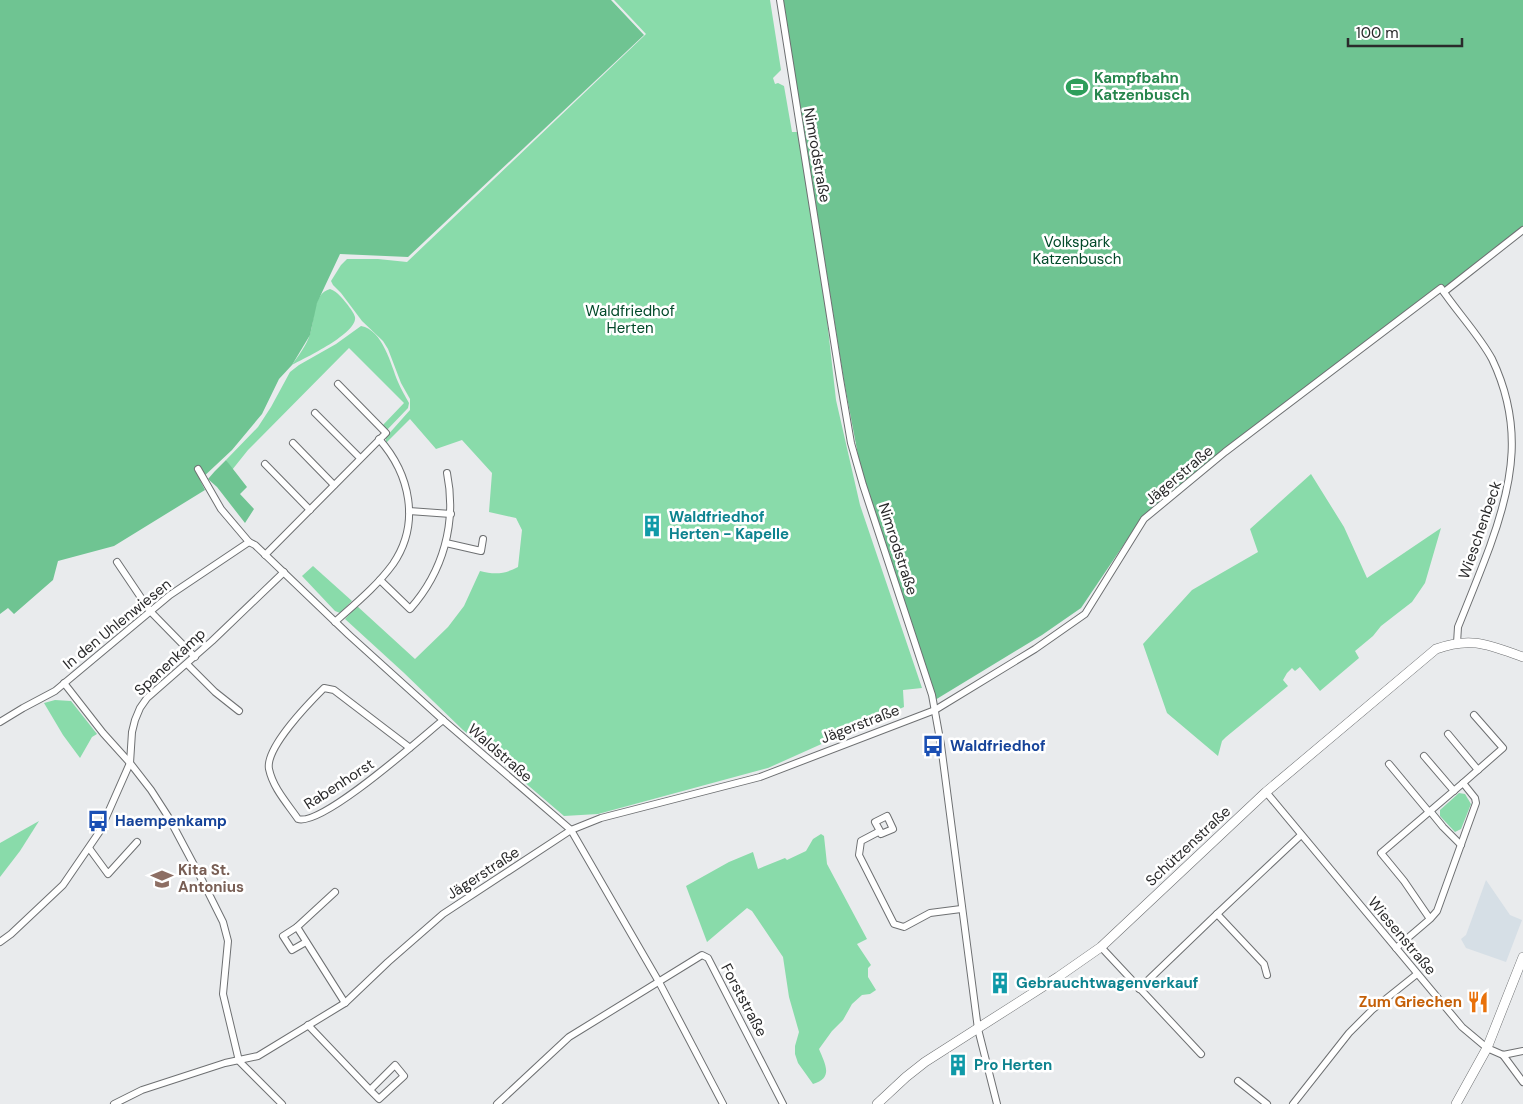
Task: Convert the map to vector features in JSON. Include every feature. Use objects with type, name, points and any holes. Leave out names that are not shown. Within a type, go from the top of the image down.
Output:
[{"type":"main road","name":"Schützenstraße","points":[[877,1104],[906,1077],[926,1062],[1101,947],[1266,792],[1425,656],[1436,649],[1467,641],[1482,643],[1523,657]]},
{"type":"main road","points":[[1456,1104],[1487,1048],[1523,957]]},
{"type":"street","name":"Nimrodstraße","points":[[780,0],[840,379],[852,443],[863,486],[928,682],[935,710],[978,1029],[997,1104]]},
{"type":"street","name":"Jägerstraße","points":[[114,1104],[142,1090],[225,1063],[258,1056],[345,1003],[443,914],[571,830],[601,818],[760,777],[935,710],[1036,649],[1085,614],[1144,519],[1225,452],[1441,288],[1444,292],[1523,230]]},
{"type":"street","name":"Wieschenbeck","points":[[1444,292],[1492,358],[1507,393],[1513,417],[1515,449],[1507,499],[1458,627],[1457,643]]},
{"type":"street","points":[[265,554],[386,433],[338,384]]},
{"type":"street","points":[[315,413],[360,458]]},
{"type":"street","points":[[335,622],[380,580],[394,563],[407,527],[409,497],[404,478],[380,439]]},
{"type":"street","points":[[293,442],[334,485]]},
{"type":"street","points":[[265,464],[310,510]]},
{"type":"street","name":"Waldstraße","points":[[198,469],[221,509],[249,542],[265,554],[335,622],[442,720],[571,830],[659,982],[723,1104]]},
{"type":"street","points":[[380,580],[410,610],[418,600],[433,576],[446,544],[450,514],[447,473]]},
{"type":"street","points":[[409,511],[450,514]]},
{"type":"street","points":[[446,544],[481,550],[483,539]]},
{"type":"street","name":"In den Uhlenwiesen","points":[[0,722],[55,690],[170,595],[249,542]]},
{"type":"street","points":[[117,562],[150,611],[195,657]]},
{"type":"street","name":"Spanenkamp","points":[[0,942],[63,886],[89,848],[110,811],[130,763],[132,732],[140,708],[147,698],[188,664],[284,572]]},
{"type":"street","points":[[188,664],[215,692],[239,711]]},
{"type":"street","points":[[64,683],[103,733],[130,763],[169,818],[223,922],[228,941],[223,994],[239,1060],[282,1104]]},
{"type":"street","name":"Rabenhorst","points":[[410,748],[334,690],[324,688],[286,731],[270,756],[269,768],[275,786],[298,819],[304,820],[335,805],[378,774],[410,748],[442,720]]},
{"type":"street","points":[[1430,919],[1404,881],[1381,853],[1502,748],[1474,715]]},
{"type":"street","points":[[1448,734],[1478,770]]},
{"type":"street","points":[[1424,756],[1454,791]]},
{"type":"street","points":[[1389,764],[1461,845]]},
{"type":"street","points":[[1396,948],[1437,911],[1476,803],[1475,798],[1463,783]]},
{"type":"street","name":"Wiesenstraße","points":[[1266,792],[1462,1027],[1487,1048],[1503,1055]]},
{"type":"street","points":[[880,831],[861,841],[859,855],[894,924],[904,927],[930,913],[962,909]]},
{"type":"street","points":[[1139,989],[1302,835]]},
{"type":"street","points":[[89,848],[108,874],[137,842]]},
{"type":"street","points":[[306,942],[292,950],[283,936],[297,927],[335,892]]},
{"type":"street","points":[[1218,914],[1264,964],[1267,975]]},
{"type":"street","points":[[297,927],[345,1003]]},
{"type":"street","points":[[1101,947],[1201,1054]]},
{"type":"street","name":"Forststraße","points":[[659,982],[702,955],[708,958],[784,1104]]},
{"type":"street","points":[[1293,1104],[1349,1033],[1372,1010],[1417,974]]},
{"type":"street","points":[[497,1104],[569,1037],[659,982]]},
{"type":"street","points":[[308,1025],[370,1090],[380,1099],[404,1076],[395,1066],[370,1090]]},
{"type":"street","points":[[1523,1051],[1503,1055],[1523,1082]]},
{"type":"street","points":[[1238,1081],[1267,1104]]},
{"type":"shaded area","points":[[1486,880],[1510,915],[1522,920],[1506,962],[1466,948],[1461,939],[1466,935]]},
{"type":"green space","points":[[0,0],[611,0],[644,35],[408,257],[340,254],[317,303],[310,335],[292,365],[279,379],[262,414],[232,450],[200,480],[205,490],[114,546],[58,561],[53,580],[14,614],[8,608],[0,614]]},
{"type":"green space","name":"Waldfriedhof Herten","points":[[614,0],[770,0],[781,70],[773,78],[775,84],[778,83],[784,86],[792,132],[798,132],[824,293],[836,400],[860,505],[922,688],[903,690],[904,707],[768,768],[598,814],[564,816],[463,730],[345,619],[357,606],[415,659],[448,627],[464,606],[480,571],[500,573],[518,567],[522,530],[516,518],[489,512],[492,473],[462,440],[436,449],[410,419],[386,443],[386,437],[410,410],[410,399],[383,341],[362,321],[331,281],[347,259],[378,259],[407,262],[646,34]]},
{"type":"green space","name":"Volkspark Katzenbusch","points":[[783,0],[1523,0],[1523,229],[1444,292],[1442,288],[1143,516],[1081,608],[1042,635],[935,700],[864,487],[844,381]]},
{"type":"green space","points":[[330,289],[340,295],[352,310],[355,317],[354,323],[340,337],[292,365],[309,338],[315,308],[320,296]]},
{"type":"green space","points":[[361,326],[369,329],[381,341],[399,385],[409,403],[408,408],[386,431],[382,426],[404,403],[349,348],[248,450],[232,470],[226,460],[258,427],[290,372],[336,344]]},
{"type":"green space","points":[[226,460],[247,487],[240,494],[254,509],[245,523],[217,487],[208,479]]},
{"type":"green space","points":[[1311,474],[1344,527],[1367,578],[1441,528],[1425,583],[1412,602],[1381,626],[1373,636],[1355,651],[1359,658],[1320,691],[1300,667],[1295,671],[1292,668],[1283,680],[1288,686],[1222,741],[1218,756],[1167,713],[1143,644],[1192,590],[1258,552],[1250,529]]},
{"type":"green space","points":[[313,566],[352,601],[340,613],[335,611],[302,576]]},
{"type":"green space","points":[[55,700],[71,701],[97,734],[92,737],[80,758],[63,735],[44,703]]},
{"type":"green space","points":[[1459,793],[1465,794],[1471,804],[1461,829],[1455,832],[1440,816],[1440,810]]},
{"type":"green space","points":[[39,821],[20,851],[0,877],[0,843]]},
{"type":"green space","points":[[821,834],[824,836],[827,864],[867,939],[857,944],[871,965],[868,968],[868,977],[876,990],[870,994],[862,995],[852,1004],[843,1020],[819,1049],[826,1074],[824,1078],[813,1084],[798,1063],[795,1054],[799,1032],[789,997],[783,957],[752,911],[747,908],[707,942],[686,886],[729,862],[753,852],[758,869],[785,858],[787,860],[806,851],[813,839]]},
{"type":"place","name":"Kampfbahn Katzenbusch","points":[[1077,87]]},
{"type":"place","name":"Waldfriedhof Herten - Kapelle","points":[[652,526]]},
{"type":"place","name":"Waldfriedhof","points":[[933,746]]},
{"type":"place","name":"Haempenkamp","points":[[98,821]]},
{"type":"place","name":"Kita St. Antonius","points":[[162,879]]},
{"type":"place","name":"Gebrauchtwagenverkauf","points":[[1000,983]]},
{"type":"place","name":"Zum Griechen","points":[[1478,1002]]},
{"type":"place","name":"Pro Herten","points":[[958,1065]]}]
